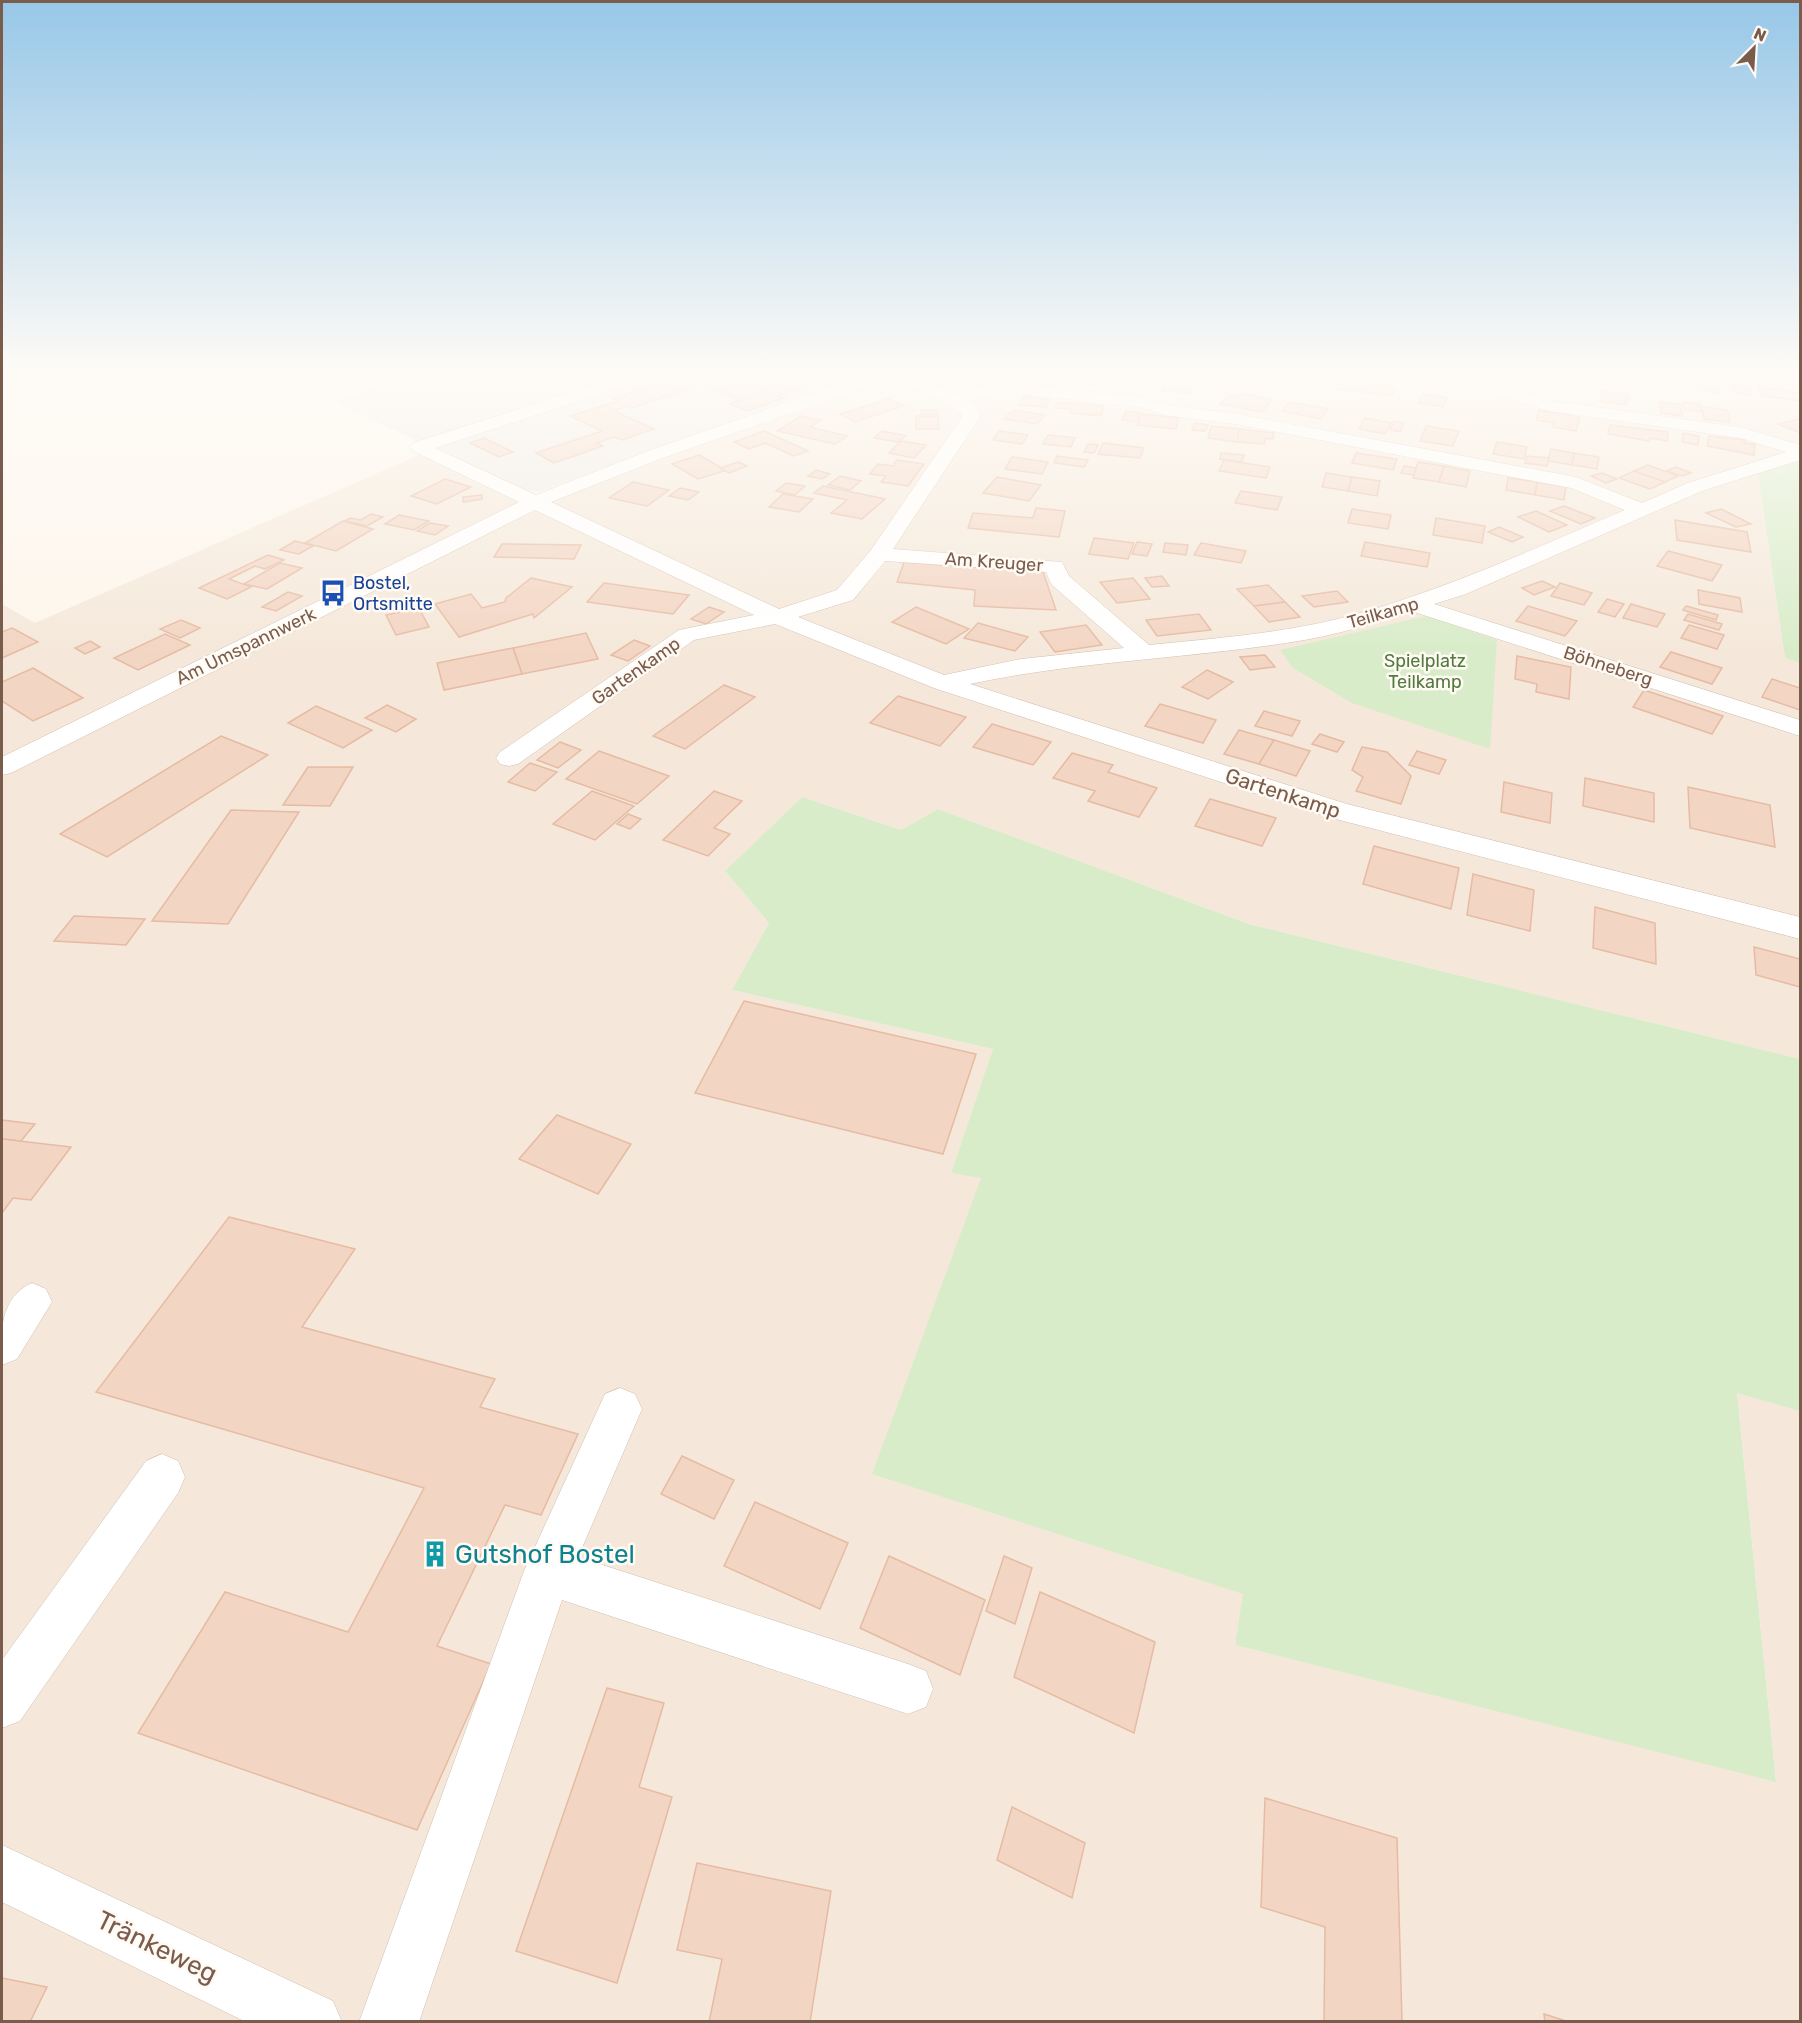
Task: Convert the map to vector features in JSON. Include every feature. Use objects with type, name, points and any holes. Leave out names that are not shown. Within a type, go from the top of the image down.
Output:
[{"type":"street","name":"Gartenkamp","points":[[459,466],[777,617],[943,683],[1338,811],[1800,928]]},
{"type":"street","name":"Am Umspannwerk","points":[[2,767],[535,502],[625,466]]},
{"type":"street","points":[[777,617],[845,595],[879,554],[938,466]]},
{"type":"street","points":[[1488,466],[1576,483],[1642,510]]},
{"type":"street","name":"Teilkamp","points":[[943,683],[1021,666],[1145,654],[1294,634],[1362,620],[1415,605],[1695,487],[1759,466]]},
{"type":"street","name":"Am Kreuger","points":[[879,554],[1054,567],[1059,579],[1145,654]]},
{"type":"street","name":"Böhneberg","points":[[1415,605],[1800,728]]},
{"type":"street","name":"Gartenkamp","points":[[509,758],[687,635],[777,617]]},
{"type":"street","points":[[2,1345],[32,1302]]},
{"type":"street","points":[[388,2022],[548,1571],[620,1409]]},
{"type":"street","points":[[2,1702],[162,1478]]},
{"type":"street","points":[[548,1571],[908,1689]]},
{"type":"street","name":"Tränkeweg","points":[[2,1873],[312,2022]]},
{"type":"shaded area","points":[[393,466],[448,466],[534,505],[635,466],[1781,466],[1758,473],[1785,658],[1800,663],[1800,1059],[1249,924],[938,809],[901,830],[802,797],[725,871],[769,923],[732,990],[993,1049],[951,1173],[982,1177],[873,1474],[1244,1594],[1235,1645],[1776,1781],[1737,1392],[1800,1411],[1800,2021],[2,2021],[2,604],[35,623]]},
{"type":"shaded area","points":[[469,466],[607,466],[541,491],[516,489]]},
{"type":"green space","points":[[1781,466],[1800,466],[1800,663],[1785,658],[1758,473]]},
{"type":"green space","name":"Spielplatz Teilkamp","points":[[1426,616],[1497,640],[1490,749],[1352,703],[1293,668],[1280,650]]},
{"type":"green space","points":[[802,797],[901,830],[938,809],[1249,924],[1800,1059],[1800,1411],[1737,1393],[1776,1782],[1235,1645],[1243,1594],[872,1474],[981,1178],[951,1173],[993,1049],[732,990],[769,923],[725,871]]},
{"type":"building","points":[[676,466],[719,466],[724,471],[698,479]]},
{"type":"building","points":[[725,466],[746,466],[729,473],[720,468]]},
{"type":"building","points":[[876,466],[922,466],[908,486],[881,482],[886,476],[870,474]]},
{"type":"building","points":[[1007,466],[1046,466],[1042,474],[1005,469]]},
{"type":"building","points":[[1221,466],[1270,467],[1266,478],[1219,471]]},
{"type":"building","points":[[1372,466],[1394,466],[1393,470]]},
{"type":"building","points":[[1404,466],[1416,468],[1414,475],[1401,473]]},
{"type":"building","points":[[1417,466],[1444,466],[1439,482],[1413,478]]},
{"type":"building","points":[[1444,466],[1470,471],[1466,487],[1439,482]]},
{"type":"building","points":[[1652,466],[1678,476],[1665,482],[1634,471]]},
{"type":"building","points":[[1676,467],[1691,473],[1682,476],[1667,471]]},
{"type":"building","points":[[816,470],[830,474],[822,479],[808,476]]},
{"type":"building","points":[[1634,471],[1665,482],[1650,489],[1619,478]]},
{"type":"building","points":[[1326,473],[1352,477],[1348,491],[1322,487]]},
{"type":"building","points":[[1602,473],[1617,479],[1606,483],[1591,476]]},
{"type":"building","points":[[840,476],[861,481],[850,490],[828,485]]},
{"type":"building","points":[[997,477],[1041,485],[1029,501],[983,493]]},
{"type":"building","points":[[1352,477],[1380,481],[1377,496],[1348,491]]},
{"type":"building","points":[[1508,478],[1537,482],[1535,495],[1506,490]]},
{"type":"building","points":[[445,479],[471,487],[437,504],[411,496]]},
{"type":"building","points":[[633,482],[669,490],[647,506],[609,498]]},
{"type":"building","points":[[1537,482],[1566,487],[1564,500],[1535,495]]},
{"type":"building","points":[[786,483],[805,486],[795,495],[776,491]]},
{"type":"building","points":[[823,486],[885,499],[862,519],[831,513],[847,500],[814,493]]},
{"type":"building","points":[[680,488],[699,492],[688,500],[669,496]]},
{"type":"building","points":[[1241,491],[1282,497],[1277,510],[1235,503]]},
{"type":"building","points":[[783,494],[813,499],[799,512],[769,507]]},
{"type":"building","points":[[482,495],[482,499],[463,502],[463,497]]},
{"type":"building","points":[[1564,506],[1595,518],[1581,524],[1550,511]]},
{"type":"building","points":[[1036,508],[1065,511],[1059,537],[968,528],[973,513],[1033,518]]},
{"type":"building","points":[[1352,509],[1391,515],[1388,529],[1348,523]]},
{"type":"building","points":[[1721,509],[1751,524],[1736,527],[1706,513]]},
{"type":"building","points":[[1536,511],[1567,525],[1549,532],[1518,517]]},
{"type":"building","points":[[371,514],[383,517],[367,526],[345,521],[350,518],[361,520]]},
{"type":"building","points":[[399,515],[429,521],[414,530],[385,524]]},
{"type":"building","points":[[1436,518],[1485,526],[1482,543],[1433,535]]},
{"type":"building","points":[[1675,520],[1747,532],[1751,552],[1677,540]]},
{"type":"building","points":[[343,521],[373,529],[336,551],[305,543]]},
{"type":"building","points":[[430,523],[448,526],[435,535],[417,531]]},
{"type":"building","points":[[1499,527],[1523,537],[1512,542],[1488,532]]},
{"type":"building","points":[[1094,538],[1134,543],[1128,559],[1089,554]]},
{"type":"building","points":[[295,541],[313,546],[299,554],[280,550]]},
{"type":"building","points":[[1137,542],[1152,544],[1147,556],[1132,554]]},
{"type":"building","points":[[1365,542],[1430,553],[1427,567],[1361,556]]},
{"type":"building","points":[[1165,543],[1188,545],[1186,555],[1163,552]]},
{"type":"building","points":[[1201,543],[1246,551],[1241,563],[1194,555]]},
{"type":"building","points":[[502,544],[581,545],[574,559],[494,557]]},
{"type":"building","points":[[1668,551],[1722,565],[1712,581],[1657,566]]},
{"type":"building","points":[[268,555],[284,560],[265,569],[255,566],[229,579],[251,587],[227,599],[199,588]]},
{"type":"building","points":[[904,562],[1043,572],[1056,610],[974,606],[975,590],[897,582]]},
{"type":"building","points":[[280,563],[302,568],[267,589],[244,584]]},
{"type":"building","points":[[1162,576],[1169,586],[1152,587],[1145,578]]},
{"type":"building","points":[[531,578],[572,587],[534,618],[533,614],[459,637],[435,604],[471,594],[482,608],[505,602],[506,598]]},
{"type":"building","points":[[1133,578],[1150,599],[1117,603],[1100,582]]},
{"type":"building","points":[[1542,581],[1555,587],[1534,595],[1522,588]]},
{"type":"building","points":[[604,583],[689,595],[673,614],[587,602]]},
{"type":"building","points":[[1560,583],[1592,593],[1584,605],[1551,596]]},
{"type":"building","points":[[1268,585],[1285,602],[1254,606],[1237,589]]},
{"type":"building","points":[[1698,590],[1740,598],[1742,612],[1699,604]]},
{"type":"building","points":[[1337,591],[1348,602],[1314,607],[1302,596]]},
{"type":"building","points":[[288,592],[302,596],[276,611],[262,607]]},
{"type":"building","points":[[1607,599],[1624,604],[1615,617],[1598,612]]},
{"type":"building","points":[[1285,602],[1300,617],[1269,622],[1254,606]]},
{"type":"building","points":[[1631,604],[1665,614],[1657,627],[1623,618]]},
{"type":"building","points":[[1528,606],[1577,621],[1565,636],[1516,621]]},
{"type":"building","points":[[1686,606],[1718,615],[1716,620],[1683,610]]},
{"type":"building","points":[[709,607],[724,612],[706,624],[691,619]]},
{"type":"building","points":[[916,607],[969,629],[946,644],[892,622]]},
{"type":"building","points":[[419,608],[429,627],[396,635],[386,615]]},
{"type":"building","points":[[1199,614],[1211,630],[1157,636],[1146,620]]},
{"type":"building","points":[[1688,614],[1722,624],[1719,630],[1684,620]]},
{"type":"building","points":[[181,620],[200,628],[180,638],[160,629]]},
{"type":"building","points":[[978,623],[1028,637],[1015,651],[964,638]]},
{"type":"building","points":[[1086,625],[1102,645],[1055,652],[1040,632]]},
{"type":"building","points":[[1689,625],[1724,635],[1717,649],[1681,638]]},
{"type":"building","points":[[12,628],[38,642],[2,658],[2,632]]},
{"type":"building","points":[[586,633],[598,659],[522,674],[513,648]]},
{"type":"building","points":[[165,634],[190,645],[138,670],[114,658]]},
{"type":"building","points":[[634,640],[650,646],[628,661],[611,655]]},
{"type":"building","points":[[90,641],[100,647],[85,654],[75,648]]},
{"type":"building","points":[[513,648],[522,674],[444,690],[437,663]]},
{"type":"building","points":[[1671,652],[1722,668],[1712,684],[1660,667]]},
{"type":"building","points":[[1265,655],[1275,667],[1250,670],[1240,657]]},
{"type":"building","points":[[1517,656],[1571,667],[1569,699],[1536,692],[1537,684],[1515,679]]},
{"type":"building","points":[[33,668],[83,698],[33,721],[2,701],[2,682]]},
{"type":"building","points":[[1207,670],[1233,682],[1208,699],[1182,687]]},
{"type":"building","points":[[1772,679],[1800,688],[1800,710],[1762,697]]},
{"type":"building","points":[[724,685],[755,697],[685,749],[653,736]]},
{"type":"building","points":[[1644,690],[1723,716],[1712,734],[1633,707]]},
{"type":"building","points":[[898,696],[966,717],[940,746],[870,723]]},
{"type":"building","points":[[1160,704],[1216,720],[1203,743],[1145,726]]},
{"type":"building","points":[[387,705],[416,719],[396,732],[365,718]]},
{"type":"building","points":[[316,706],[372,730],[343,748],[288,723]]},
{"type":"building","points":[[1264,711],[1300,721],[1292,736],[1255,726]]},
{"type":"building","points":[[992,724],[1051,742],[1033,765],[973,747]]},
{"type":"building","points":[[1239,730],[1274,740],[1259,764],[1224,754]]},
{"type":"building","points":[[1320,734],[1344,742],[1337,752],[1312,744]]},
{"type":"building","points":[[221,736],[268,755],[107,857],[60,834]]},
{"type":"building","points":[[1274,740],[1310,751],[1296,776],[1259,764]]},
{"type":"building","points":[[560,742],[581,750],[558,768],[537,760]]},
{"type":"building","points":[[1362,747],[1387,752],[1411,776],[1401,804],[1356,791],[1363,777],[1352,770]]},
{"type":"building","points":[[599,751],[669,776],[637,804],[566,779]]},
{"type":"building","points":[[1417,751],[1446,760],[1439,774],[1409,765]]},
{"type":"building","points":[[1072,753],[1113,765],[1108,772],[1157,788],[1139,817],[1088,801],[1095,791],[1053,778]]},
{"type":"building","points":[[530,763],[557,772],[535,791],[508,782]]},
{"type":"building","points":[[308,767],[353,767],[330,806],[283,805]]},
{"type":"building","points":[[1585,778],[1654,793],[1654,822],[1583,806]]},
{"type":"building","points":[[1504,782],[1552,793],[1550,823],[1501,812]]},
{"type":"building","points":[[1688,787],[1770,805],[1775,847],[1690,828]]},
{"type":"building","points":[[592,791],[634,806],[595,840],[553,824]]},
{"type":"building","points":[[714,791],[742,801],[714,828],[730,834],[708,856],[663,840]]},
{"type":"building","points":[[1210,799],[1276,818],[1262,846],[1195,826]]},
{"type":"building","points":[[231,810],[299,812],[228,924],[152,921]]},
{"type":"building","points":[[628,814],[641,819],[630,829],[617,824]]},
{"type":"building","points":[[1374,846],[1459,868],[1451,909],[1363,884]]},
{"type":"building","points":[[1473,874],[1534,890],[1530,931],[1467,915]]},
{"type":"building","points":[[1595,907],[1655,923],[1656,964],[1593,948]]},
{"type":"building","points":[[74,916],[145,919],[126,945],[54,941]]},
{"type":"building","points":[[1754,947],[1800,959],[1800,987],[1756,975]]},
{"type":"building","points":[[744,1001],[976,1054],[943,1154],[695,1093]]},
{"type":"building","points":[[557,1115],[631,1144],[598,1194],[519,1159]]},
{"type":"building","points":[[2,1120],[35,1124],[21,1141],[2,1139]]},
{"type":"building","points":[[2,1139],[71,1147],[31,1200],[13,1198],[2,1213]]},
{"type":"building","name":"Gutshof Bostel","points":[[229,1217],[355,1249],[302,1327],[495,1379],[480,1407],[578,1434],[541,1515],[505,1505],[437,1646],[491,1664],[417,1830],[138,1733],[225,1592],[348,1632],[424,1488],[96,1392]]},
{"type":"building","points":[[682,1456],[734,1480],[714,1519],[661,1494]]},
{"type":"building","points":[[755,1502],[848,1543],[820,1609],[724,1566]]},
{"type":"building","points":[[889,1556],[985,1600],[960,1675],[860,1628]]},
{"type":"building","points":[[1004,1556],[1032,1568],[1015,1624],[986,1611]]},
{"type":"building","points":[[1040,1592],[1155,1642],[1134,1733],[1014,1677]]},
{"type":"building","points":[[607,1688],[664,1703],[639,1787],[672,1797],[617,1983],[516,1951]]},
{"type":"building","points":[[1265,1798],[1397,1838],[1402,2022],[1324,2022],[1325,1927],[1261,1907]]},
{"type":"building","points":[[1012,1807],[1085,1843],[1072,1898],[997,1860]]},
{"type":"building","points":[[697,1863],[831,1891],[810,2022],[709,2022],[722,1959],[677,1950]]},
{"type":"building","points":[[2,1978],[47,1987],[30,2022],[2,2022]]},
{"type":"building","points":[[1544,2014],[1569,2022],[1545,2022]]},
{"type":"place","name":"Bostel, Ortsmitte","points":[[333,593]]},
{"type":"place","name":"Gutshof Bostel","points":[[435,1554]]}]
